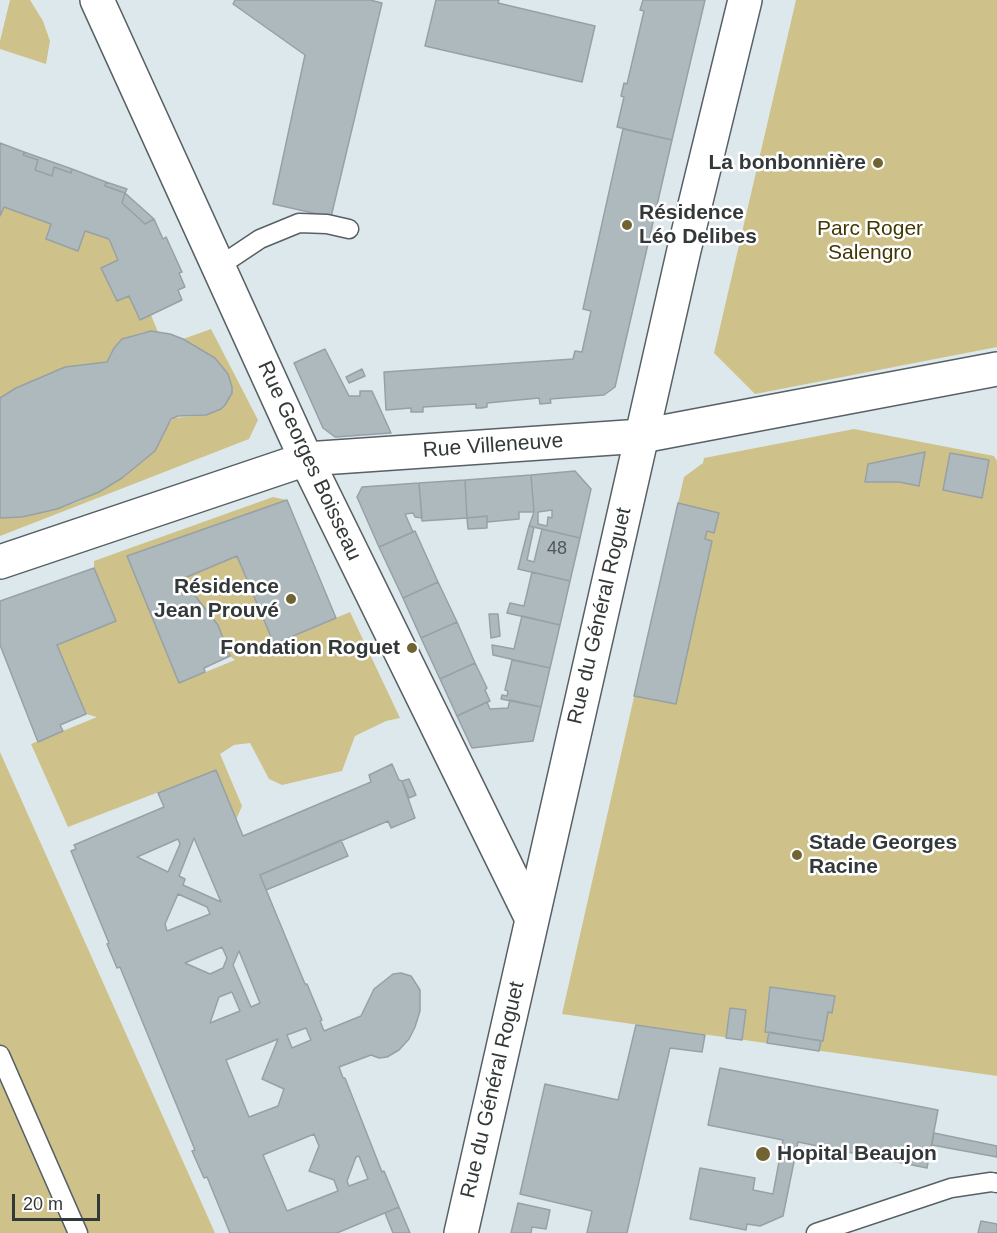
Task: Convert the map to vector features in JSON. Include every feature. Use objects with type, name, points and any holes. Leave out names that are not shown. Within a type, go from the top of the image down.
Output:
[{"type":"street","name":"Rue Georges Boisseau","points":[[97,0],[306,459],[531,917]]},
{"type":"street","name":"Rue du Général Roguet","points":[[461,1233],[684,250],[745,0]]},
{"type":"street","name":"Rue Villeneuve","points":[[0,562],[306,459],[642,436],[997,369]]},
{"type":"lane","points":[[218,267],[260,239],[299,223],[327,224],[349,229]]},
{"type":"lane","points":[[0,1055],[78,1233]]},
{"type":"lane","points":[[816,1233],[951,1188],[997,1183]]},
{"type":"green space","points":[[10,0],[30,0],[43,21],[50,41],[46,64],[0,49]]},
{"type":"green space","name":"Parc Roger Salengro","points":[[796,0],[997,0],[997,347],[755,394],[714,353]]},
{"type":"green space","points":[[4,207],[51,224],[46,239],[78,251],[85,231],[109,239],[118,260],[101,268],[117,301],[129,296],[151,315],[158,332],[144,332],[122,339],[107,362],[65,367],[0,398],[0,216]]},
{"type":"green space","points":[[211,329],[258,420],[249,439],[0,536],[0,518],[22,517],[57,509],[80,501],[122,478],[155,451],[169,423],[174,418],[206,415],[221,409],[232,393],[228,374],[215,358],[183,339]]},
{"type":"green space","name":"Stade Georges Racine","points":[[854,429],[994,456],[997,461],[997,1076],[562,1014],[684,477],[703,463],[704,458]]},
{"type":"green space","points":[[273,497],[287,500],[127,556],[179,683],[235,660],[230,656],[218,625],[182,579],[237,556],[274,644],[350,612],[400,718],[386,721],[355,736],[342,771],[282,785],[269,779],[250,743],[234,745],[220,754],[242,806],[236,820],[216,770],[68,827],[31,744],[97,717],[86,714],[57,645],[116,621],[94,568],[94,561]]},
{"type":"green space","points":[[0,752],[215,1233],[0,1233]]},
{"type":"building","points":[[235,0],[370,0],[382,3],[331,217],[273,204],[305,55],[233,4]]},
{"type":"building","points":[[436,0],[499,0],[498,3],[595,26],[582,82],[425,46]]},
{"type":"building","points":[[643,0],[705,0],[672,140],[617,127],[624,97],[621,96],[624,83],[627,84],[644,11],[640,10]]},
{"type":"building","name":"Résidence Léo Delibes","points":[[623,129],[672,140],[615,387],[604,395],[550,399],[551,403],[540,404],[539,398],[487,403],[487,407],[482,408],[476,408],[476,404],[423,407],[423,412],[411,412],[411,408],[386,410],[384,372],[573,359],[575,351],[582,352],[591,311],[583,309]]},
{"type":"building","points":[[0,143],[38,160],[35,170],[52,176],[54,167],[71,173],[72,169],[106,182],[105,186],[125,193],[122,203],[145,224],[154,219],[163,239],[166,237],[182,272],[179,273],[185,287],[178,290],[182,300],[140,320],[129,296],[117,301],[101,268],[118,260],[109,239],[85,231],[78,251],[46,239],[51,224],[4,207],[0,216]]},
{"type":"building","points":[[24,152],[72,169],[71,173],[54,167],[52,176],[35,170],[38,160],[23,155]]},
{"type":"building","points":[[106,182],[127,189],[125,193],[105,186]]},
{"type":"building","points":[[125,193],[154,219],[145,224],[122,203]]},
{"type":"building","points":[[151,331],[183,339],[215,358],[228,374],[232,387],[232,393],[225,405],[206,415],[178,416],[171,419],[155,451],[122,478],[99,492],[57,509],[22,517],[0,518],[0,398],[16,388],[65,367],[107,362],[122,339]]},
{"type":"building","points":[[325,349],[349,396],[360,396],[360,391],[372,391],[391,433],[335,437],[323,428],[294,363]]},
{"type":"building","points":[[362,369],[365,376],[349,383],[346,377]]},
{"type":"building","points":[[925,452],[919,486],[899,482],[865,482],[868,464]]},
{"type":"building","points":[[950,453],[989,460],[982,498],[943,490]]},
{"type":"building","points":[[575,471],[591,489],[580,538],[529,526],[534,512],[531,475]],"holes":[[[552,510],[552,518],[548,517],[547,526],[538,524],[538,512]]]},
{"type":"building","points":[[531,475],[534,512],[519,512],[519,519],[487,522],[487,516],[467,518],[465,480]]},
{"type":"building","points":[[465,480],[467,518],[422,521],[419,483]]},
{"type":"building","points":[[419,483],[422,518],[415,517],[413,513],[405,514],[413,532],[379,547],[357,497],[362,487]]},
{"type":"building","name":"Résidence Jean Prouvé","points":[[287,500],[336,618],[274,644],[237,556],[182,579],[218,625],[230,656],[204,668],[205,672],[179,683],[127,556]]},
{"type":"building","points":[[678,503],[719,513],[714,533],[707,531],[705,539],[712,541],[676,704],[634,696]]},
{"type":"building","points":[[487,516],[487,528],[468,529],[467,518]]},
{"type":"building","points":[[529,526],[534,527],[527,560],[534,562],[542,529],[580,538],[570,581],[518,569]]},
{"type":"building","points":[[415,531],[438,582],[403,598],[379,547]]},
{"type":"building","points":[[94,568],[116,621],[57,645],[86,714],[60,725],[63,731],[38,742],[0,645],[0,601]]},
{"type":"building","points":[[532,572],[570,581],[560,625],[507,613],[510,603],[524,606]]},
{"type":"building","points":[[438,582],[457,622],[421,638],[403,598]]},
{"type":"building","points":[[489,614],[498,614],[500,636],[491,638]]},
{"type":"building","points":[[522,616],[560,625],[550,668],[493,655],[492,645],[514,649]]},
{"type":"building","points":[[457,622],[475,663],[440,679],[421,638]]},
{"type":"building","points":[[512,660],[550,668],[541,707],[501,699],[502,695],[507,696],[508,691],[505,690]]},
{"type":"building","points":[[475,663],[487,688],[485,690],[490,701],[457,716],[440,679]]},
{"type":"building","points":[[510,700],[541,707],[533,741],[472,748],[457,716],[487,702],[490,709],[508,708]]},
{"type":"building","points":[[392,764],[399,780],[402,781],[415,818],[391,828],[388,821],[260,875],[322,1020],[320,1021],[324,1031],[361,1016],[374,989],[393,974],[401,973],[411,976],[420,990],[420,1011],[415,1027],[409,1039],[399,1050],[387,1057],[379,1058],[371,1055],[339,1067],[382,1172],[384,1171],[399,1207],[337,1233],[230,1233],[207,1177],[204,1178],[192,1151],[195,1150],[120,967],[117,968],[107,944],[109,943],[71,851],[76,849],[74,845],[164,807],[158,793],[216,770],[243,836],[371,782],[369,775]],"holes":[[[194,838],[221,902],[183,885],[185,879],[179,876]],[[178,839],[180,844],[168,872],[137,857]],[[178,894],[207,907],[210,914],[167,931],[165,924]],[[222,947],[227,958],[223,968],[210,974],[185,963]],[[239,951],[260,1003],[251,1007],[233,965]],[[232,992],[240,1011],[210,1023],[219,997]],[[306,1028],[311,1040],[292,1048],[287,1035]],[[278,1039],[262,1079],[284,1089],[278,1106],[249,1117],[226,1060]],[[314,1134],[319,1146],[309,1171],[334,1180],[338,1191],[287,1211],[263,1155]],[[359,1156],[368,1179],[349,1186],[347,1181],[356,1157]]]},
{"type":"building","points":[[409,779],[416,795],[409,798],[402,781]]},
{"type":"building","points":[[341,840],[348,856],[266,890],[260,875]]},
{"type":"building","points":[[770,987],[835,996],[832,1013],[828,1012],[823,1041],[765,1032]]},
{"type":"building","points":[[730,1008],[746,1010],[742,1040],[726,1038]]},
{"type":"building","points":[[636,1025],[705,1035],[702,1052],[670,1048],[627,1233],[587,1233],[592,1211],[520,1194],[545,1084],[618,1100]]},
{"type":"building","points":[[769,1032],[821,1041],[819,1051],[767,1043]]},
{"type":"building","points":[[720,1068],[938,1110],[927,1168],[798,1142],[783,1216],[760,1226],[747,1224],[746,1230],[690,1219],[700,1168],[755,1178],[753,1190],[773,1194],[783,1140],[708,1125]]},
{"type":"building","points":[[934,1133],[997,1146],[997,1157],[932,1145]]},
{"type":"building","points":[[518,1203],[550,1210],[546,1229],[532,1227],[531,1233],[511,1233]]},
{"type":"building","points":[[399,1207],[410,1233],[393,1233],[385,1213]]},
{"type":"building","points":[[981,1221],[997,1224],[997,1233],[978,1233]]},
{"type":"place","name":"La bonbonnière","points":[[878,163]]},
{"type":"place","name":"Résidence Léo Delibes","points":[[627,225]]},
{"type":"place","name":"Résidence Jean Prouvé","points":[[291,599]]},
{"type":"place","name":"Fondation Roguet","points":[[412,648]]},
{"type":"place","name":"Stade Georges Racine","points":[[797,855]]},
{"type":"place","name":"Hopital Beaujon","points":[[763,1154]]}]
